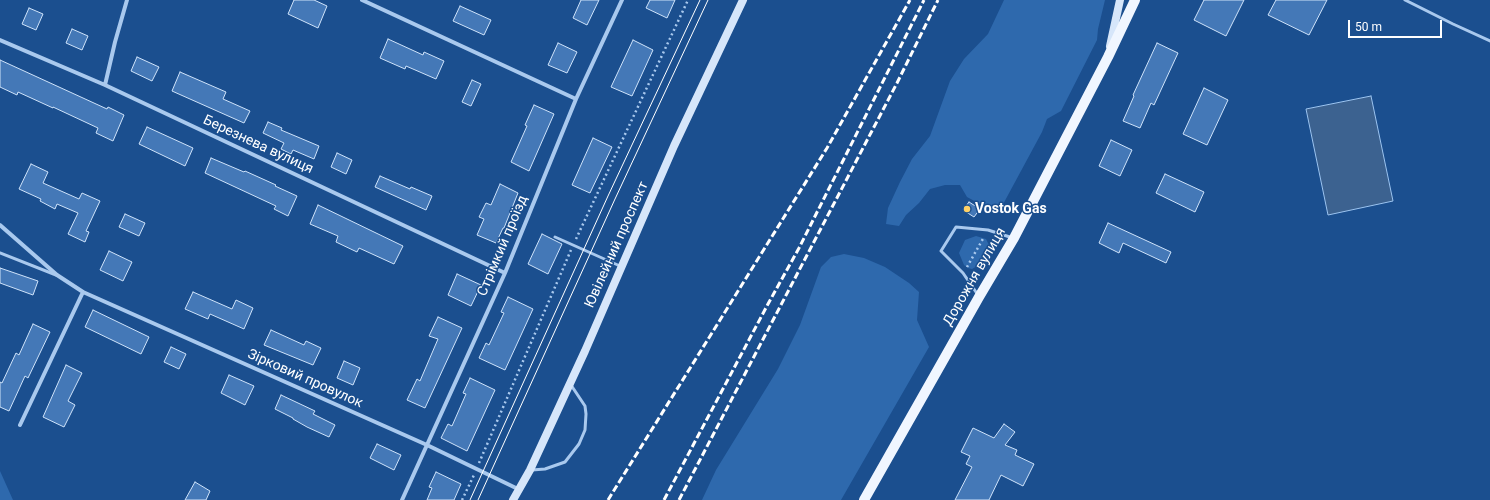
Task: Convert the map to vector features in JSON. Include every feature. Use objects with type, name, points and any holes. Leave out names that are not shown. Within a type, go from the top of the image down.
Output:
[{"type":"main road","name":"Ювілейний проспект","points":[[513,500],[530,470],[622,267],[674,146],[743,0]]},
{"type":"main road","points":[[1108,57],[1120,0]]},
{"type":"main road","name":"Дорожня вулиця","points":[[864,500],[979,296],[1014,238],[1108,57],[1135,0]]},
{"type":"street","points":[[105,85],[127,0]]},
{"type":"street","points":[[362,0],[576,100]]},
{"type":"street","name":"Стрімкий проїзд","points":[[402,500],[505,273],[576,100],[622,0]]},
{"type":"street","name":"Березнева вулиця","points":[[0,40],[105,85],[505,273]]},
{"type":"street","name":"Зірковий провулок","points":[[0,225],[57,276],[83,292],[427,445],[518,489]]},
{"type":"street","points":[[20,425],[83,292]]},
{"type":"lane","points":[[1405,0],[1490,41]]},
{"type":"lane","points":[[979,296],[963,273],[941,251],[956,227],[988,230],[1014,238]]},
{"type":"lane","points":[[555,237],[622,267]]},
{"type":"lane","points":[[0,253],[57,276]]},
{"type":"lane","points":[[530,470],[545,468],[565,462],[579,444],[585,430],[585,406],[569,382]]},
{"type":"path","points":[[963,273],[988,230]]},
{"type":"shaded area","points":[[1004,0],[1105,0],[1097,40],[1061,111],[1047,119],[1042,132],[1001,208],[980,204],[967,197],[960,185],[945,185],[930,189],[919,203],[906,215],[899,226],[886,224],[888,208],[912,159],[930,136],[950,81],[964,59],[988,34]]},
{"type":"shaded area","points":[[1371,96],[1393,201],[1328,215],[1306,109]]},
{"type":"shaded area","points":[[976,236],[986,239],[989,245],[977,266],[972,269],[964,265],[959,253],[965,240]]},
{"type":"shaded area","points":[[844,254],[864,258],[885,267],[909,283],[919,292],[917,320],[929,347],[841,500],[702,500],[716,470],[778,369],[800,325],[821,267],[831,257]]},
{"type":"shaded area","points":[[0,471],[13,500],[0,500]]},
{"type":"building","points":[[294,0],[314,0],[327,6],[318,28],[288,14]]},
{"type":"building","points":[[581,0],[599,0],[587,25],[573,18]]},
{"type":"building","points":[[650,0],[675,0],[667,18],[646,8]]},
{"type":"building","points":[[1204,0],[1244,0],[1226,36],[1194,20]]},
{"type":"building","points":[[1276,0],[1327,0],[1309,35],[1268,15]]},
{"type":"building","points":[[460,6],[491,20],[484,35],[453,21]]},
{"type":"building","points":[[29,8],[43,14],[36,30],[22,24]]},
{"type":"building","points":[[72,29],[88,36],[82,50],[66,43]]},
{"type":"building","points":[[388,39],[423,55],[424,52],[444,61],[436,79],[406,66],[405,69],[380,58]]},
{"type":"building","points":[[633,40],[653,50],[632,96],[611,87]]},
{"type":"building","points":[[558,43],[577,52],[567,73],[548,65]]},
{"type":"building","points":[[1157,43],[1178,53],[1154,105],[1151,103],[1140,128],[1123,121],[1134,96],[1133,95]]},
{"type":"building","points":[[137,57],[159,67],[152,81],[131,71]]},
{"type":"building","points":[[0,60],[107,109],[108,107],[124,115],[113,141],[96,133],[98,128],[18,92],[17,95],[0,87]]},
{"type":"building","points":[[180,72],[226,92],[223,99],[250,111],[244,123],[172,91]]},
{"type":"building","points":[[472,80],[481,84],[471,106],[462,102]]},
{"type":"building","points":[[1204,88],[1228,100],[1207,145],[1183,134]]},
{"type":"building","points":[[534,105],[554,114],[529,171],[511,162],[527,126],[525,125]]},
{"type":"building","points":[[268,122],[282,128],[281,130],[319,146],[314,159],[293,150],[291,154],[281,149],[284,143],[263,133]]},
{"type":"building","points":[[147,127],[193,148],[185,166],[139,144]]},
{"type":"building","points":[[593,138],[612,147],[590,193],[572,185]]},
{"type":"building","points":[[1111,140],[1132,150],[1120,176],[1099,166]]},
{"type":"building","points":[[337,153],[352,160],[346,174],[331,167]]},
{"type":"building","points":[[211,158],[244,172],[245,171],[297,196],[288,216],[274,209],[276,206],[205,173]]},
{"type":"building","points":[[31,164],[48,172],[43,183],[79,199],[82,193],[100,201],[86,231],[89,232],[85,242],[68,234],[78,213],[57,204],[55,209],[40,201],[41,199],[19,189]]},
{"type":"building","points":[[1165,174],[1204,192],[1195,212],[1156,193]]},
{"type":"building","points":[[380,176],[410,189],[411,187],[432,196],[426,210],[375,187]]},
{"type":"building","points":[[500,184],[518,193],[504,228],[496,243],[477,235],[484,219],[479,217],[486,203],[491,205]]},
{"type":"building","points":[[969,202],[980,209],[974,217],[963,210]]},
{"type":"building","points":[[318,205],[403,246],[394,264],[359,248],[357,252],[336,242],[338,236],[310,224]]},
{"type":"building","points":[[125,214],[145,223],[139,236],[119,227]]},
{"type":"building","points":[[1108,223],[1171,252],[1166,263],[1123,243],[1119,253],[1099,243]]},
{"type":"building","points":[[542,234],[562,244],[548,274],[528,264]]},
{"type":"building","points":[[109,251],[132,262],[123,281],[100,270]]},
{"type":"building","points":[[0,268],[38,281],[33,295],[0,283]]},
{"type":"building","points":[[457,274],[481,285],[471,306],[448,295]]},
{"type":"building","points":[[193,292],[232,309],[236,300],[253,308],[244,329],[210,314],[208,319],[185,309]]},
{"type":"building","points":[[508,297],[533,309],[505,370],[479,358],[486,343],[489,345],[504,313],[501,312]]},
{"type":"building","points":[[93,310],[149,337],[141,354],[85,327]]},
{"type":"building","points":[[438,317],[462,328],[425,408],[407,400],[417,379],[420,381],[438,339],[429,336]]},
{"type":"building","points":[[33,324],[50,332],[28,378],[25,376],[9,411],[0,407],[0,382],[2,383],[16,353],[19,355]]},
{"type":"building","points":[[271,330],[304,345],[306,341],[321,348],[313,365],[264,345]]},
{"type":"building","points":[[171,347],[186,354],[179,369],[164,362]]},
{"type":"building","points":[[344,361],[360,368],[353,385],[337,378]]},
{"type":"building","points":[[66,365],[82,373],[68,401],[75,405],[64,427],[43,417]]},
{"type":"building","points":[[229,375],[254,386],[245,405],[221,393]]},
{"type":"building","points":[[470,378],[495,390],[467,451],[441,438],[448,424],[452,426],[466,394],[463,393]]},
{"type":"building","points":[[281,395],[315,411],[313,414],[335,425],[329,437],[307,427],[275,409]]},
{"type":"building","points":[[1004,424],[1015,432],[1005,445],[1017,450],[1015,455],[1034,464],[1023,486],[1001,475],[989,500],[955,500],[972,467],[966,464],[970,456],[961,452],[973,428],[994,438]]},
{"type":"building","points":[[377,444],[401,455],[394,470],[370,458]]},
{"type":"building","points":[[436,472],[461,484],[454,500],[427,500],[432,488],[429,487]]},
{"type":"building","points":[[195,482],[210,491],[206,500],[185,500]]},
{"type":"tram line","points":[[470,500],[608,196],[700,0]]},
{"type":"tram line","points":[[478,500],[615,199],[708,0]]},
{"type":"railway","points":[[608,500],[827,148],[910,0]]},
{"type":"railway","points":[[664,500],[799,248],[924,0]]},
{"type":"railway","points":[[679,500],[897,83],[938,0]]},
{"type":"place","name":"Vostok Gas","points":[[967,209]]}]
